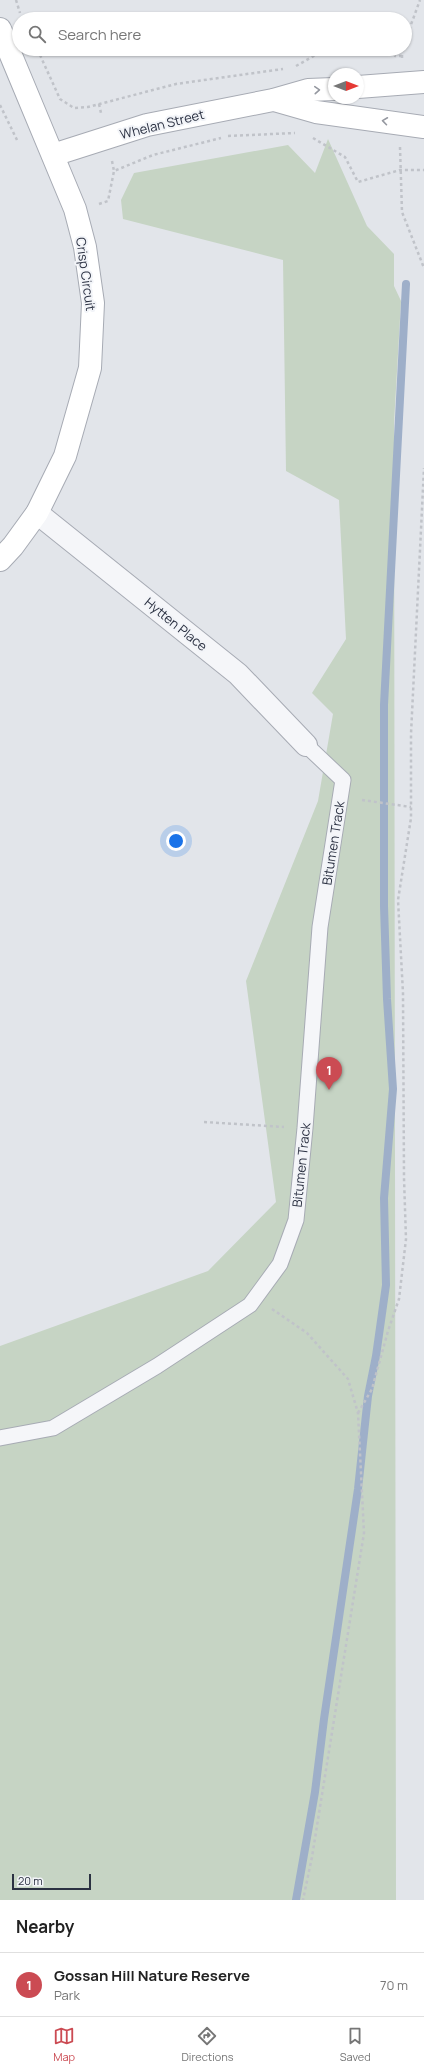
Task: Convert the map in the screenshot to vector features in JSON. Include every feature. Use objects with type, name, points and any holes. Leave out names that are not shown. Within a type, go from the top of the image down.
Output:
[{"type":"street","name":"Crisp Circuit","points":[[0,29],[75,209],[85,247],[93,303],[90,368],[65,456],[37,513],[13,546],[0,560]]},
{"type":"street","points":[[364,87],[424,82]]},
{"type":"street","name":"Whelan Street","points":[[52,155],[147,125],[273,100],[308,90],[328,89]]},
{"type":"street","name":"Whelan Street","points":[[273,100],[316,112],[424,126]]},
{"type":"street","name":"Hytten Place","points":[[37,513],[238,674],[306,745]]},
{"type":"lane","name":"Bitumen Track","points":[[0,1438],[53,1428],[156,1366],[250,1305],[280,1264],[296,1220],[305,1128],[320,927],[342,780],[306,745]]},
{"type":"path","points":[[16,0],[20,12]]},
{"type":"path","points":[[412,22],[420,0]]},
{"type":"path","points":[[40,56],[60,99],[74,108],[94,105],[176,84],[285,69]]},
{"type":"path","points":[[293,68],[314,56]]},
{"type":"path","points":[[395,56],[402,56]]},
{"type":"path","points":[[75,209],[108,201],[114,171],[154,156],[228,136],[296,133]]},
{"type":"path","points":[[311,137],[345,157],[358,182],[400,170],[424,170]]},
{"type":"path","points":[[400,170],[402,212],[424,268]]},
{"type":"path","points":[[358,1413],[372,1389],[388,1331],[399,1299],[406,1239],[404,1178],[403,993],[398,900],[411,818],[411,726],[424,468]]},
{"type":"path","points":[[340,797],[411,807]]},
{"type":"path","points":[[204,1122],[305,1128]]},
{"type":"path","points":[[256,1297],[307,1333],[348,1380],[358,1413],[364,1533],[312,1857],[303,1900]]},
{"type":"green space","points":[[328,139],[367,226],[394,254],[394,286],[401,301],[394,423],[396,1900],[0,1900],[0,1346],[208,1271],[276,1202],[246,981],[318,801],[333,714],[312,693],[346,639],[339,500],[286,471],[283,260],[123,219],[121,200],[134,173],[288,145],[315,173]]},
{"type":"waterway","points":[[296,1900],[315,1792],[324,1719],[358,1489],[368,1396],[376,1356],[386,1285],[384,1198],[393,1089],[387,999],[384,906],[384,705],[406,284]]},
{"type":"place","name":"Gossan Hill Nature Reserve","points":[[329,1090]]}]
